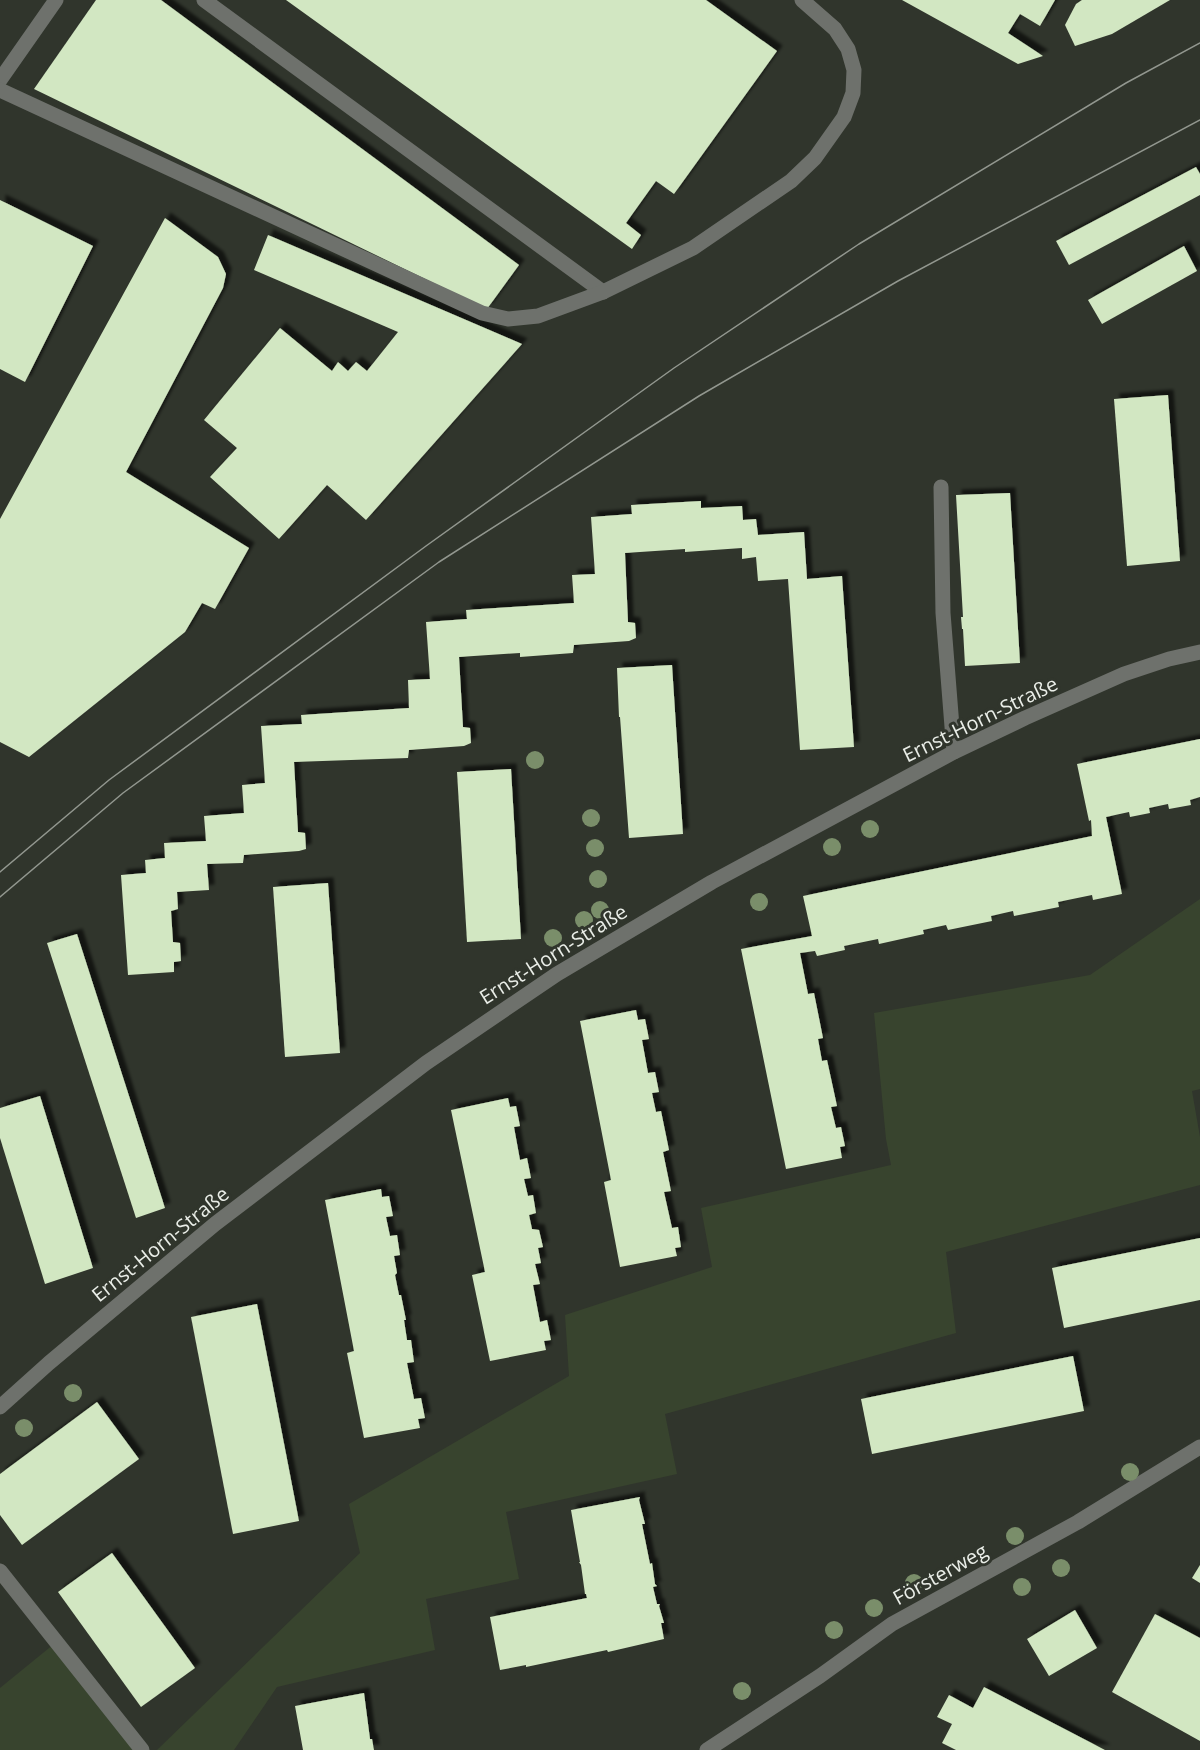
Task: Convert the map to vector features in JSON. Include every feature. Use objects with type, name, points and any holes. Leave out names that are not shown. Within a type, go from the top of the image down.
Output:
[{"type":"street","points":[[0,80],[56,0]]},
{"type":"street","points":[[204,0],[603,292]]},
{"type":"street","points":[[0,90],[482,313],[508,320],[538,316],[603,292],[693,248],[791,181],[814,158],[844,117],[853,93],[854,70],[848,49],[835,29],[802,0]]},
{"type":"street","points":[[941,486],[943,613],[954,752]]},
{"type":"street","name":"Ernst-Horn-Straße","points":[[0,1407],[215,1224],[426,1063],[557,974],[702,888],[954,752],[1124,674],[1169,659],[1200,652]]},
{"type":"street","name":"Försterweg","points":[[707,1750],[820,1676],[892,1624],[1078,1522],[1200,1447]]},
{"type":"street","points":[[0,1571],[142,1750]]},
{"type":"green space","points":[[1200,899],[1200,1089],[1192,1091],[1200,1137],[1200,1185],[946,1252],[956,1333],[665,1414],[677,1474],[506,1512],[519,1579],[426,1599],[435,1650],[277,1687],[234,1750],[157,1750],[360,1553],[349,1504],[569,1376],[565,1315],[712,1267],[701,1208],[891,1165],[886,1139],[874,1013],[1090,975]]},
{"type":"green space","points":[[54,1644],[136,1750],[0,1750],[0,1688]]},
{"type":"building","points":[[96,0],[161,0],[519,265],[487,309],[34,89]]},
{"type":"building","points":[[286,0],[706,0],[777,51],[674,194],[656,181],[626,223],[641,235],[632,249]]},
{"type":"building","points":[[902,0],[1055,0],[1040,26],[1020,14],[1008,33],[1043,56],[1018,64]]},
{"type":"building","points":[[1082,0],[1170,0],[1112,34],[1075,46],[1065,25],[1076,4]]},
{"type":"building","points":[[1196,167],[1200,174],[1200,195],[1069,265],[1056,241]]},
{"type":"building","points":[[0,200],[93,246],[25,382],[0,369]]},
{"type":"building","points":[[165,218],[218,257],[226,274],[223,288],[126,472],[249,548],[215,609],[202,603],[185,632],[29,757],[0,742],[0,519]]},
{"type":"building","points":[[268,235],[522,344],[366,520],[327,485],[279,539],[210,477],[237,448],[204,420],[280,328],[332,371],[338,362],[348,371],[356,362],[367,371],[398,332],[254,270]]},
{"type":"building","points":[[1184,246],[1197,271],[1102,324],[1088,300]]},
{"type":"building","points":[[1168,395],[1180,561],[1127,566],[1114,399]]},
{"type":"building","points":[[1010,493],[1020,663],[965,666],[956,495]]},
{"type":"building","points":[[701,501],[701,508],[742,506],[743,520],[756,519],[758,535],[804,532],[807,579],[842,576],[854,747],[800,750],[788,579],[758,581],[756,557],[742,559],[742,548],[625,553],[628,622],[635,623],[636,638],[629,641],[574,645],[573,653],[520,657],[520,653],[459,657],[463,727],[470,728],[471,743],[464,746],[409,750],[408,758],[294,762],[298,832],[305,833],[306,849],[244,855],[243,863],[207,864],[209,890],[177,892],[178,909],[171,911],[173,942],[180,943],[181,961],[174,962],[174,972],[128,975],[121,875],[146,873],[145,860],[165,858],[164,843],[206,841],[204,816],[244,813],[242,785],[265,783],[261,726],[302,724],[301,715],[409,708],[408,680],[430,679],[426,622],[467,619],[466,610],[574,603],[572,575],[595,574],[591,517],[632,514],[631,505]]},
{"type":"building","points":[[672,665],[683,834],[629,838],[617,668]]},
{"type":"building","points":[[1200,739],[1200,797],[1190,800],[1191,805],[1169,809],[1168,804],[1149,808],[1150,813],[1130,817],[1129,812],[1106,817],[1122,894],[1093,900],[1092,895],[1058,902],[1059,907],[1014,916],[1013,911],[991,916],[992,921],[948,930],[946,925],[923,930],[924,934],[879,944],[878,939],[844,946],[845,950],[817,956],[815,951],[800,953],[808,994],[814,993],[823,1038],[818,1039],[822,1061],[827,1060],[837,1106],[831,1107],[836,1128],[841,1127],[845,1146],[840,1147],[842,1158],[786,1169],[741,949],[812,936],[803,896],[1092,836],[1091,820],[1089,821],[1077,764]]},
{"type":"building","points":[[511,769],[521,939],[467,942],[457,772]]},
{"type":"building","points":[[328,883],[340,1053],[285,1057],[273,887]]},
{"type":"building","points":[[77,934],[165,1208],[136,1218],[47,943]]},
{"type":"building","points":[[636,1010],[638,1020],[645,1019],[649,1039],[642,1040],[648,1073],[655,1072],[659,1092],[652,1093],[656,1112],[661,1111],[669,1150],[663,1152],[671,1191],[664,1192],[672,1228],[678,1227],[681,1247],[675,1248],[677,1256],[620,1267],[604,1182],[611,1180],[580,1021]]},
{"type":"building","points":[[40,1096],[93,1268],[45,1284],[0,1138],[0,1108]]},
{"type":"building","points":[[508,1098],[510,1107],[516,1106],[520,1126],[514,1127],[520,1160],[527,1158],[531,1178],[524,1179],[528,1196],[533,1195],[536,1213],[529,1215],[532,1229],[539,1230],[543,1247],[538,1248],[541,1263],[535,1264],[540,1284],[533,1285],[540,1322],[547,1320],[551,1340],[544,1341],[546,1350],[490,1361],[472,1275],[485,1272],[451,1110]]},
{"type":"building","points":[[381,1189],[382,1197],[389,1196],[393,1216],[386,1217],[390,1236],[397,1235],[400,1255],[394,1256],[397,1273],[395,1275],[406,1320],[404,1320],[407,1340],[411,1340],[414,1362],[407,1363],[414,1399],[421,1398],[425,1418],[418,1419],[420,1428],[364,1438],[347,1353],[354,1351],[325,1200]]},
{"type":"building","points":[[1200,1238],[1200,1300],[1064,1328],[1052,1268]]},
{"type":"building","points":[[257,1304],[299,1521],[233,1534],[191,1317]]},
{"type":"building","points":[[1073,1356],[1084,1411],[872,1454],[861,1399]]},
{"type":"building","points":[[97,1402],[139,1459],[22,1545],[0,1515],[0,1474]]},
{"type":"building","points":[[640,1497],[645,1524],[642,1524],[657,1586],[653,1587],[664,1623],[661,1623],[664,1639],[608,1652],[607,1650],[526,1667],[526,1665],[500,1670],[490,1617],[587,1598],[571,1510]]},
{"type":"building","points":[[112,1553],[195,1668],[141,1707],[58,1592]]},
{"type":"building","points":[[1200,1565],[1200,1583],[1192,1578]]},
{"type":"building","points":[[1075,1610],[1097,1648],[1049,1676],[1027,1639]]},
{"type":"building","points":[[1155,1614],[1200,1638],[1200,1741],[1112,1692]]},
{"type":"building","points":[[984,1687],[1105,1750],[956,1750],[942,1743],[952,1724],[937,1717],[949,1695],[973,1708]]},
{"type":"building","points":[[364,1693],[370,1739],[372,1739],[374,1750],[303,1750],[295,1706]]},
{"type":"tram line","points":[[0,872],[109,780],[426,546],[674,368],[859,244],[1126,83],[1200,43]]},
{"type":"tram line","points":[[0,897],[123,793],[439,562],[699,396],[898,281],[1200,120]]}]
